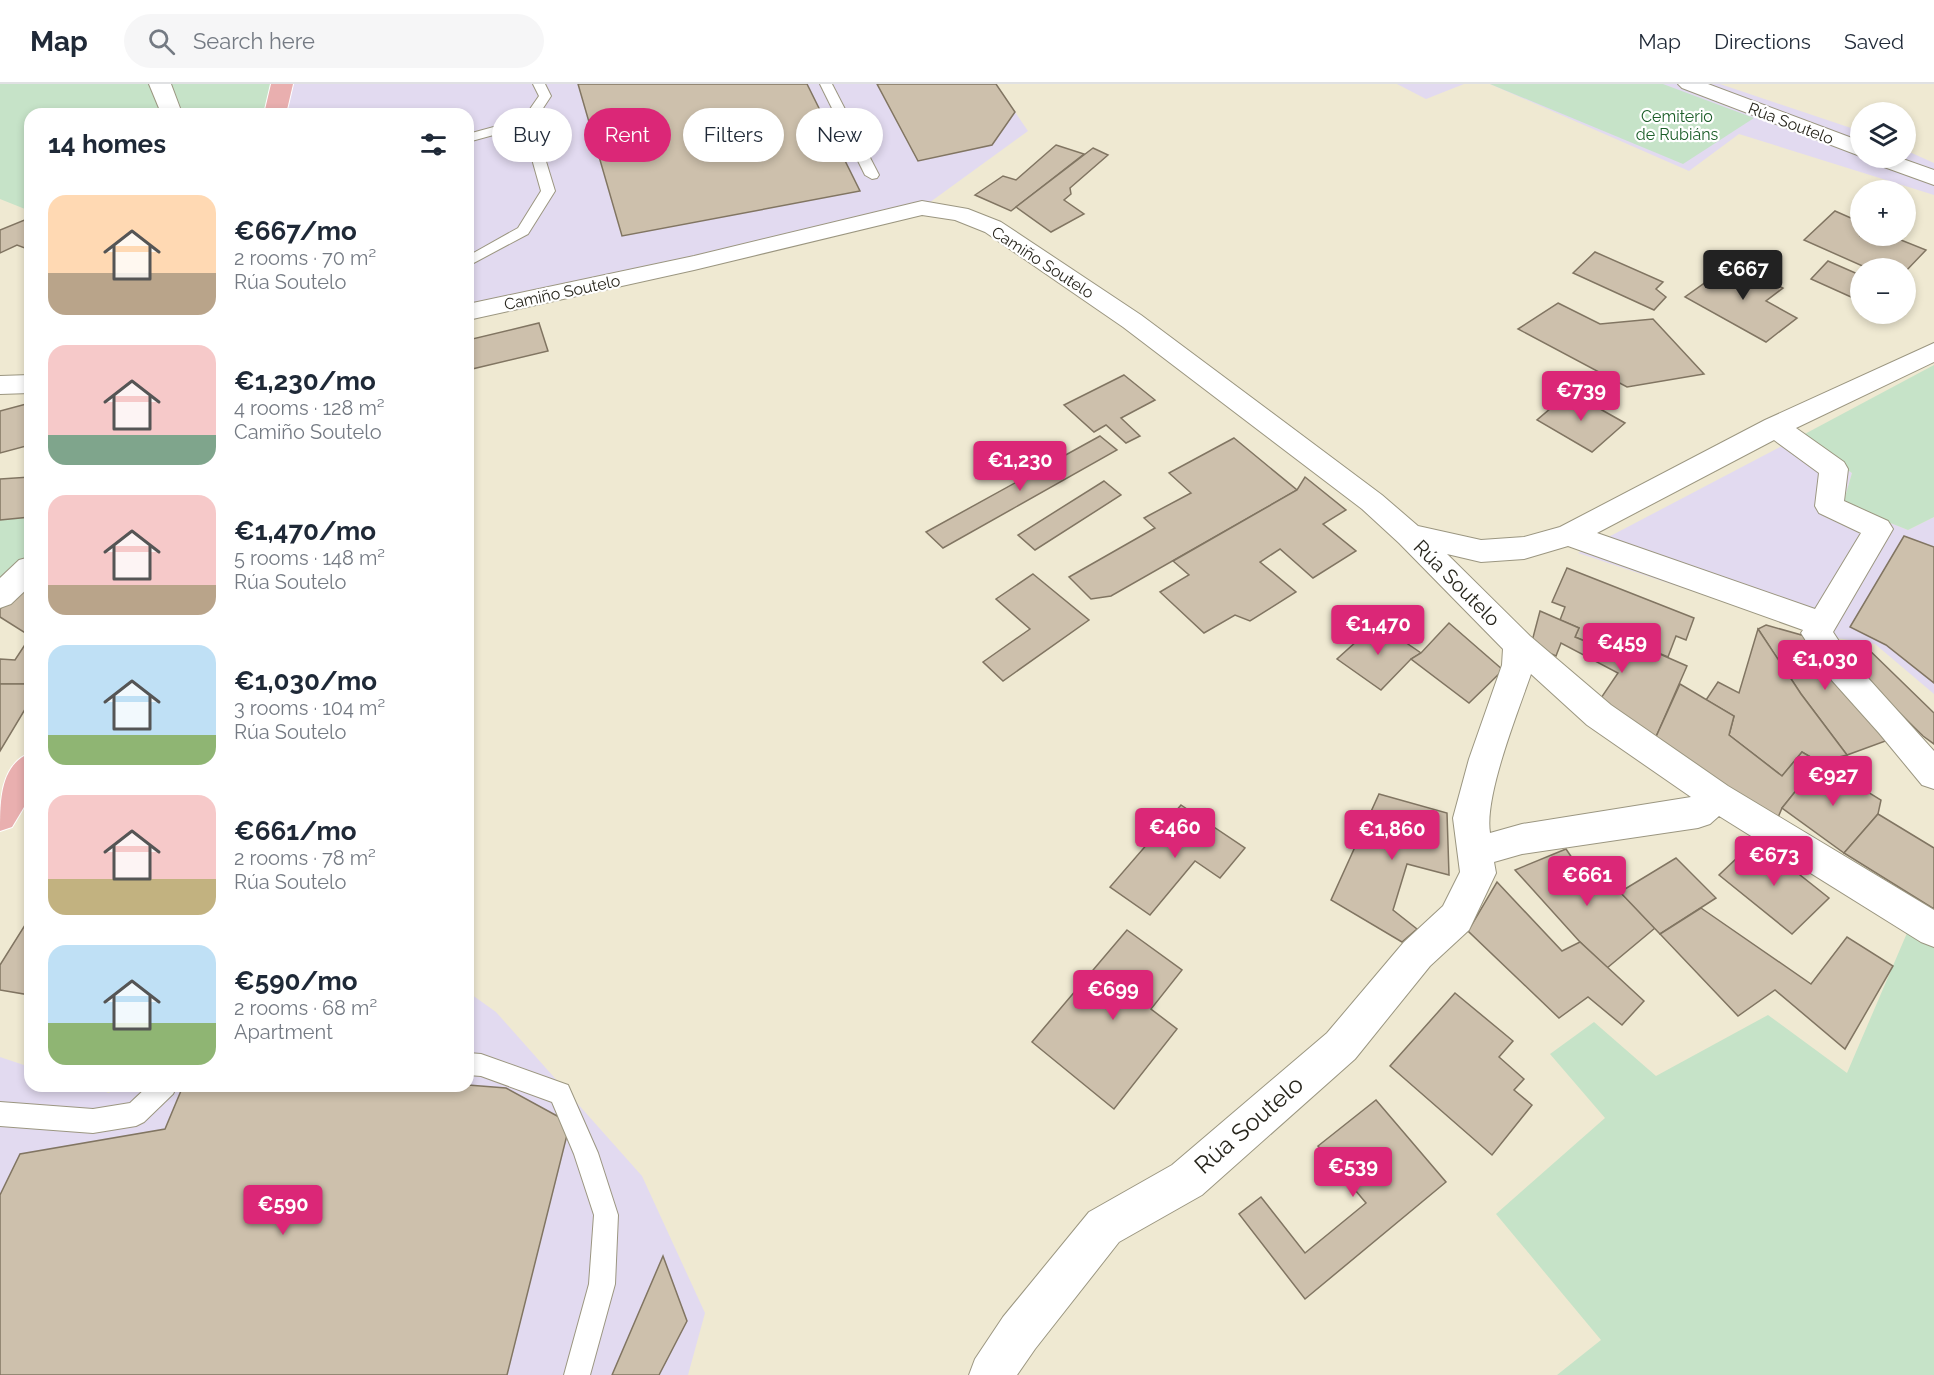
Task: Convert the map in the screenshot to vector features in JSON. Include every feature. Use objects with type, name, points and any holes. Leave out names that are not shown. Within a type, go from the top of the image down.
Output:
[{"type":"main road","points":[[276,108],[282,84]]},
{"type":"main road","points":[[0,816],[24,776]]},
{"type":"street","points":[[160,84],[169,108]]},
{"type":"street","name":"Rúa Soutelo","points":[[1689,84],[1850,146]]},
{"type":"street","points":[[1908,168],[1934,178]]},
{"type":"street","name":"Camiño Soutelo","points":[[474,311],[694,263],[922,208],[960,214],[993,228],[1132,321],[1372,502],[1409,535]]},
{"type":"street","name":"Rúa Soutelo","points":[[1409,535],[1481,551],[1524,548],[1569,535],[1775,427],[1934,352]]},
{"type":"street","points":[[0,385],[24,384]]},
{"type":"street","points":[[1775,427],[1834,469],[1829,506],[1878,529],[1817,633],[1839,667],[1891,723],[1934,775]]},
{"type":"street","name":"Rúa Soutelo","points":[[1409,535],[1520,645],[1599,716],[1716,796],[1934,930]]},
{"type":"street","points":[[1569,535],[1822,624]]},
{"type":"street","points":[[0,596],[24,574]]},
{"type":"street","name":"Rúa Soutelo","points":[[991,1375],[1018,1333],[1104,1227],[1186,1180],[1341,1046],[1418,954],[1456,918],[1478,873],[1470,818],[1486,759],[1518,665],[1520,645]]},
{"type":"street","points":[[1476,852],[1522,839],[1698,813],[1716,796]]},
{"type":"lane","points":[[537,108],[544,96],[539,84]]},
{"type":"lane","points":[[826,84],[872,175]]},
{"type":"lane","points":[[474,136],[492,132]]},
{"type":"lane","points":[[474,259],[523,231],[548,191],[540,162]]},
{"type":"lane","points":[[474,1064],[560,1093],[586,1153],[606,1215],[602,1284],[577,1375]]},
{"type":"lane","points":[[0,1114],[93,1121],[136,1114],[159,1092]]},
{"type":"shaded area","points":[[281,84],[996,84],[1028,131],[922,208],[474,309],[474,108],[276,108]]},
{"type":"shaded area","points":[[1397,84],[1464,84],[1426,99]]},
{"type":"shaded area","points":[[1490,84],[1720,84],[1850,128],[1850,168],[1916,168],[1916,155],[1934,163],[1934,195],[1916,189],[1916,180],[1886,180],[1739,134],[1689,171]]},
{"type":"shaded area","points":[[1801,436],[1852,473],[1843,504],[1908,530],[1934,517],[1934,694],[1875,644],[1830,637],[1578,553]]},
{"type":"shaded area","points":[[474,996],[496,1012],[642,1176],[705,1313],[688,1375],[0,1375],[0,1057],[24,1065],[24,1092],[474,1092]]},
{"type":"green space","points":[[0,84],[282,84],[276,108],[24,108],[24,209],[0,199]]},
{"type":"green space","name":"Cemiterio de Rubiáns","points":[[1490,84],[1663,84],[1754,118],[1683,164]]},
{"type":"green space","points":[[1934,365],[1934,517],[1908,530],[1843,504],[1852,473],[1801,436]]},
{"type":"green space","points":[[24,518],[24,574],[0,596],[0,520]]},
{"type":"green space","points":[[1907,933],[1934,946],[1934,1375],[1557,1375],[1601,1340],[1496,1214],[1605,1118],[1550,1054],[1594,1022],[1656,1076],[1768,1015],[1847,1073]]},
{"type":"building","points":[[578,84],[807,84],[819,108],[796,108],[796,162],[846,162],[860,191],[622,236],[601,162],[671,162],[671,108],[585,108]]},
{"type":"building","points":[[877,84],[996,84],[1015,112],[992,145],[918,161]]},
{"type":"building","points":[[1056,145],[1084,154],[1011,211],[975,195],[1003,176],[1016,180]]},
{"type":"building","points":[[1093,148],[1108,155],[1070,188],[1071,194],[1064,200],[1084,214],[1051,232],[1016,207]]},
{"type":"building","points":[[1835,211],[1850,218],[1850,246],[1916,246],[1926,250],[1916,260],[1916,258],[1850,258],[1850,260],[1804,240]]},
{"type":"building","points":[[24,220],[24,248],[17,245],[0,253],[0,230]]},
{"type":"building","points":[[1595,252],[1663,282],[1656,289],[1666,297],[1654,310],[1573,273]]},
{"type":"building","points":[[1828,261],[1850,271],[1850,297],[1811,279]]},
{"type":"building","points":[[1734,262],[1783,288],[1766,301],[1797,318],[1766,342],[1685,297]]},
{"type":"building","points":[[1558,303],[1600,324],[1653,319],[1704,374],[1627,387],[1518,329]]},
{"type":"building","points":[[539,323],[548,351],[474,369],[474,339]]},
{"type":"building","points":[[1124,375],[1155,400],[1121,418],[1140,436],[1126,443],[1106,425],[1094,432],[1064,405]]},
{"type":"building","points":[[1570,392],[1625,423],[1592,452],[1537,420]]},
{"type":"building","points":[[24,405],[24,447],[0,453],[0,411]]},
{"type":"building","points":[[1100,436],[1117,450],[943,548],[926,532]]},
{"type":"building","points":[[1234,438],[1297,490],[1111,596],[1091,599],[1069,577],[1155,528],[1144,518],[1191,493],[1169,473]]},
{"type":"building","points":[[24,477],[24,518],[0,520],[0,479]]},
{"type":"building","points":[[1305,477],[1346,510],[1323,524],[1356,551],[1313,578],[1280,549],[1260,562],[1296,592],[1250,621],[1235,615],[1204,633],[1160,592],[1189,575],[1173,561],[1297,490]]},
{"type":"building","points":[[1104,481],[1121,495],[1035,550],[1018,535]]},
{"type":"building","points":[[1904,536],[1934,547],[1934,683],[1886,645],[1850,627]]},
{"type":"building","points":[[1567,568],[1694,618],[1686,640],[1676,636],[1668,657],[1637,644],[1631,660],[1575,637],[1579,628],[1560,620],[1565,607],[1552,602]]},
{"type":"building","points":[[1033,574],[1089,620],[1003,681],[983,662],[1030,629],[996,599]]},
{"type":"building","points":[[19,588],[24,591],[24,632],[0,617],[0,609]]},
{"type":"building","points":[[1540,611],[1579,628],[1575,637],[1631,660],[1637,644],[1687,666],[1655,739],[1601,698],[1618,673],[1561,643],[1556,656],[1531,645]]},
{"type":"building","points":[[1377,623],[1421,653],[1411,659],[1381,690],[1337,659]]},
{"type":"building","points":[[1449,623],[1503,670],[1469,703],[1411,659],[1421,653]]},
{"type":"building","points":[[1766,625],[1805,636],[1891,739],[1847,755],[1801,694],[1758,629]]},
{"type":"building","points":[[1758,629],[1801,694],[1847,755],[1819,762],[1802,752],[1782,776],[1729,735],[1734,716],[1706,700],[1718,682],[1739,693]]},
{"type":"building","points":[[1861,642],[1934,713],[1934,744],[1923,736],[1843,657]]},
{"type":"building","points":[[24,646],[24,684],[0,684],[0,659],[15,660]]},
{"type":"building","points":[[0,684],[24,684],[24,711],[0,751]]},
{"type":"building","points":[[1680,684],[1734,716],[1729,735],[1782,776],[1802,752],[1819,762],[1782,808],[1777,820],[1655,739]]},
{"type":"building","points":[[1819,762],[1881,800],[1878,814],[1844,853],[1782,808]]},
{"type":"building","points":[[1379,794],[1447,813],[1449,875],[1407,864],[1393,910],[1417,929],[1402,942],[1331,900]]},
{"type":"building","points":[[1181,805],[1245,848],[1220,878],[1195,861],[1150,915],[1110,887]]},
{"type":"building","points":[[1878,814],[1934,848],[1934,909],[1844,853]]},
{"type":"building","points":[[1756,840],[1829,898],[1792,934],[1719,875]]},
{"type":"building","points":[[1566,849],[1593,889],[1610,877],[1620,892],[1655,928],[1607,968],[1580,942],[1515,870]]},
{"type":"building","points":[[1676,858],[1716,898],[1660,934],[1620,892]]},
{"type":"building","points":[[1497,882],[1562,951],[1580,942],[1644,1001],[1622,1025],[1588,997],[1559,1018],[1468,931]]},
{"type":"building","points":[[1701,908],[1811,984],[1847,937],[1893,966],[1845,1049],[1775,990],[1738,1016],[1660,934]]},
{"type":"building","points":[[24,927],[24,994],[0,990],[0,965]]},
{"type":"building","points":[[1127,930],[1182,970],[1151,1009],[1177,1029],[1114,1109],[1032,1042]]},
{"type":"building","points":[[1455,993],[1513,1041],[1499,1057],[1524,1079],[1514,1090],[1532,1105],[1492,1155],[1390,1066]]},
{"type":"building","points":[[474,1085],[506,1088],[570,1123],[507,1375],[0,1375],[0,1195],[20,1154],[165,1129],[180,1092],[474,1092]]},
{"type":"building","points":[[1376,1100],[1446,1182],[1305,1299],[1239,1214],[1261,1197],[1305,1253],[1366,1203],[1318,1146]]},
{"type":"building","points":[[663,1256],[687,1321],[659,1375],[612,1375]]}]
